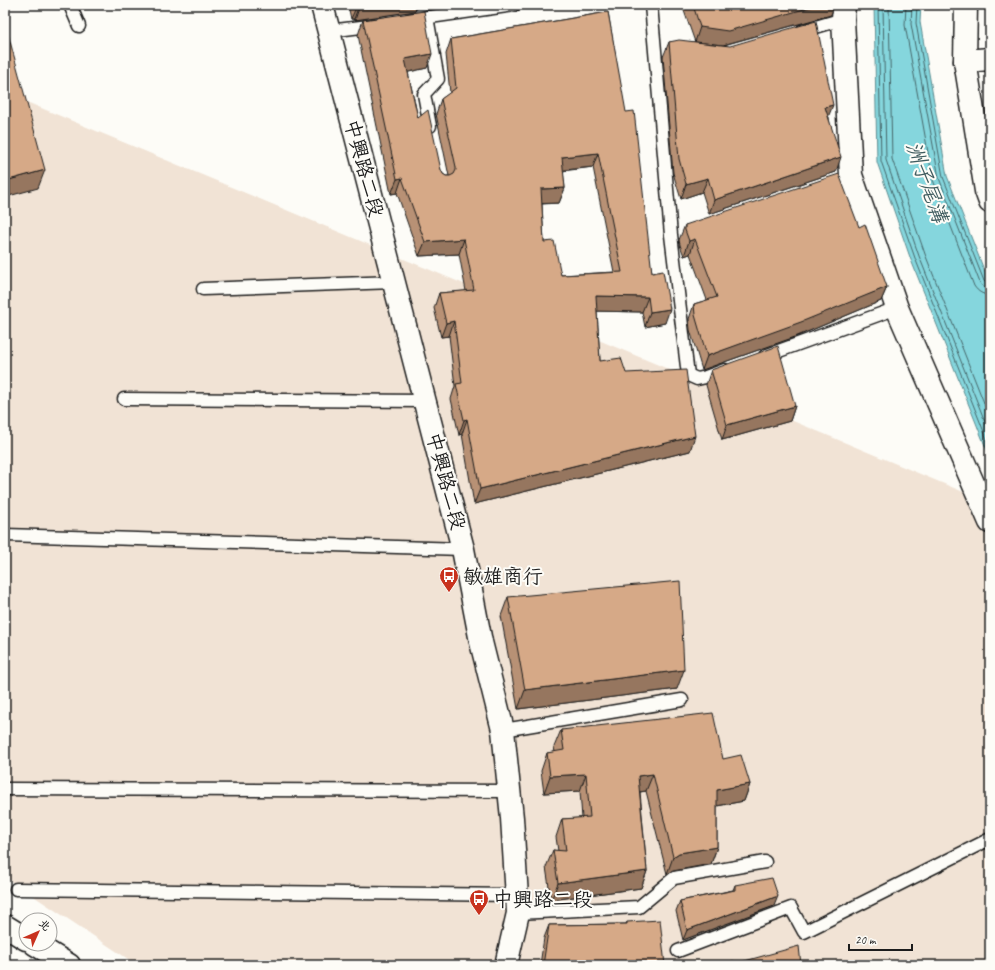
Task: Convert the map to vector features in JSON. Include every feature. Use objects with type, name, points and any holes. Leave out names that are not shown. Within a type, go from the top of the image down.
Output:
[{"type":"main road","name":"中興路二段","points":[[322,5],[463,549],[481,642],[503,730],[517,904],[506,965]]},
{"type":"main road","points":[[966,5],[965,62],[986,191],[990,202]]},
{"type":"main road","points":[[844,12],[847,176],[897,308],[990,522]]},
{"type":"main road","points":[[965,62],[990,59]]},
{"type":"main road","points":[[5,926],[18,934]]},
{"type":"main road","points":[[48,952],[69,965]]},
{"type":"lane","points":[[70,5],[79,26]]},
{"type":"lane","points":[[328,32],[476,8],[514,5]]},
{"type":"lane","points":[[651,5],[688,375],[697,379],[736,367]]},
{"type":"lane","points":[[791,34],[844,12]]},
{"type":"lane","points":[[427,17],[438,79],[424,94],[432,134]]},
{"type":"lane","points":[[655,46],[669,47]]},
{"type":"lane","points":[[204,289],[394,282]]},
{"type":"lane","points":[[758,359],[897,308]]},
{"type":"lane","points":[[124,399],[425,401]]},
{"type":"lane","points":[[5,535],[463,549]]},
{"type":"lane","points":[[503,730],[682,700]]},
{"type":"lane","points":[[5,789],[509,791]]},
{"type":"lane","points":[[678,951],[791,908],[804,932],[990,839]]},
{"type":"lane","points":[[16,889],[639,907],[674,878],[765,862]]},
{"type":"shaded area","points":[[5,93],[990,503],[990,965],[137,965],[5,877]]},
{"type":"water","name":"洲子尾溝","points":[[874,5],[921,5],[920,22],[947,176],[990,285],[990,458],[911,260],[877,162]]},
{"type":"building","points":[[693,5],[818,5],[728,31],[700,27]]},
{"type":"building","points":[[424,11],[432,54],[405,59],[418,118],[428,110],[441,170],[446,176],[450,176],[454,174],[456,167],[441,99],[456,88],[451,39],[608,12],[626,112],[634,111],[652,273],[663,271],[670,309],[650,312],[648,297],[596,296],[600,361],[621,358],[626,373],[686,370],[695,436],[480,489],[467,419],[464,420],[456,384],[462,383],[454,321],[446,323],[439,293],[474,290],[464,239],[425,242],[402,178],[397,179],[363,20]],"holes":[[[598,153],[622,272],[561,275],[554,241],[544,242],[541,189],[565,188],[562,157]]]},
{"type":"building","points":[[816,21],[833,105],[825,107],[841,157],[714,200],[708,178],[686,184],[679,159],[669,42],[679,40],[730,46]]},
{"type":"building","points":[[5,23],[45,170],[5,181]]},
{"type":"building","points":[[839,174],[859,227],[865,224],[887,287],[801,322],[707,356],[695,315],[694,304],[717,297],[695,239],[689,241],[685,230],[685,225]]},
{"type":"building","points":[[778,346],[795,406],[727,425],[711,370]]},
{"type":"building","points":[[680,581],[684,670],[525,690],[508,597]]},
{"type":"building","points":[[713,713],[723,759],[741,755],[750,784],[717,790],[717,847],[679,853],[673,857],[653,774],[638,776],[647,871],[558,883],[553,850],[566,851],[562,819],[590,817],[586,774],[550,776],[547,753],[564,750],[561,730]]},
{"type":"building","points":[[772,878],[778,896],[687,930],[680,901],[735,890],[735,885]]},
{"type":"building","points":[[660,920],[665,965],[543,965],[549,925],[627,924],[627,922]]},
{"type":"building","points":[[799,946],[801,965],[704,965],[734,961],[734,964]]},
{"type":"place","name":"敏雄商行","points":[[449,593]]},
{"type":"place","name":"中興路二段","points":[[479,916]]}]
